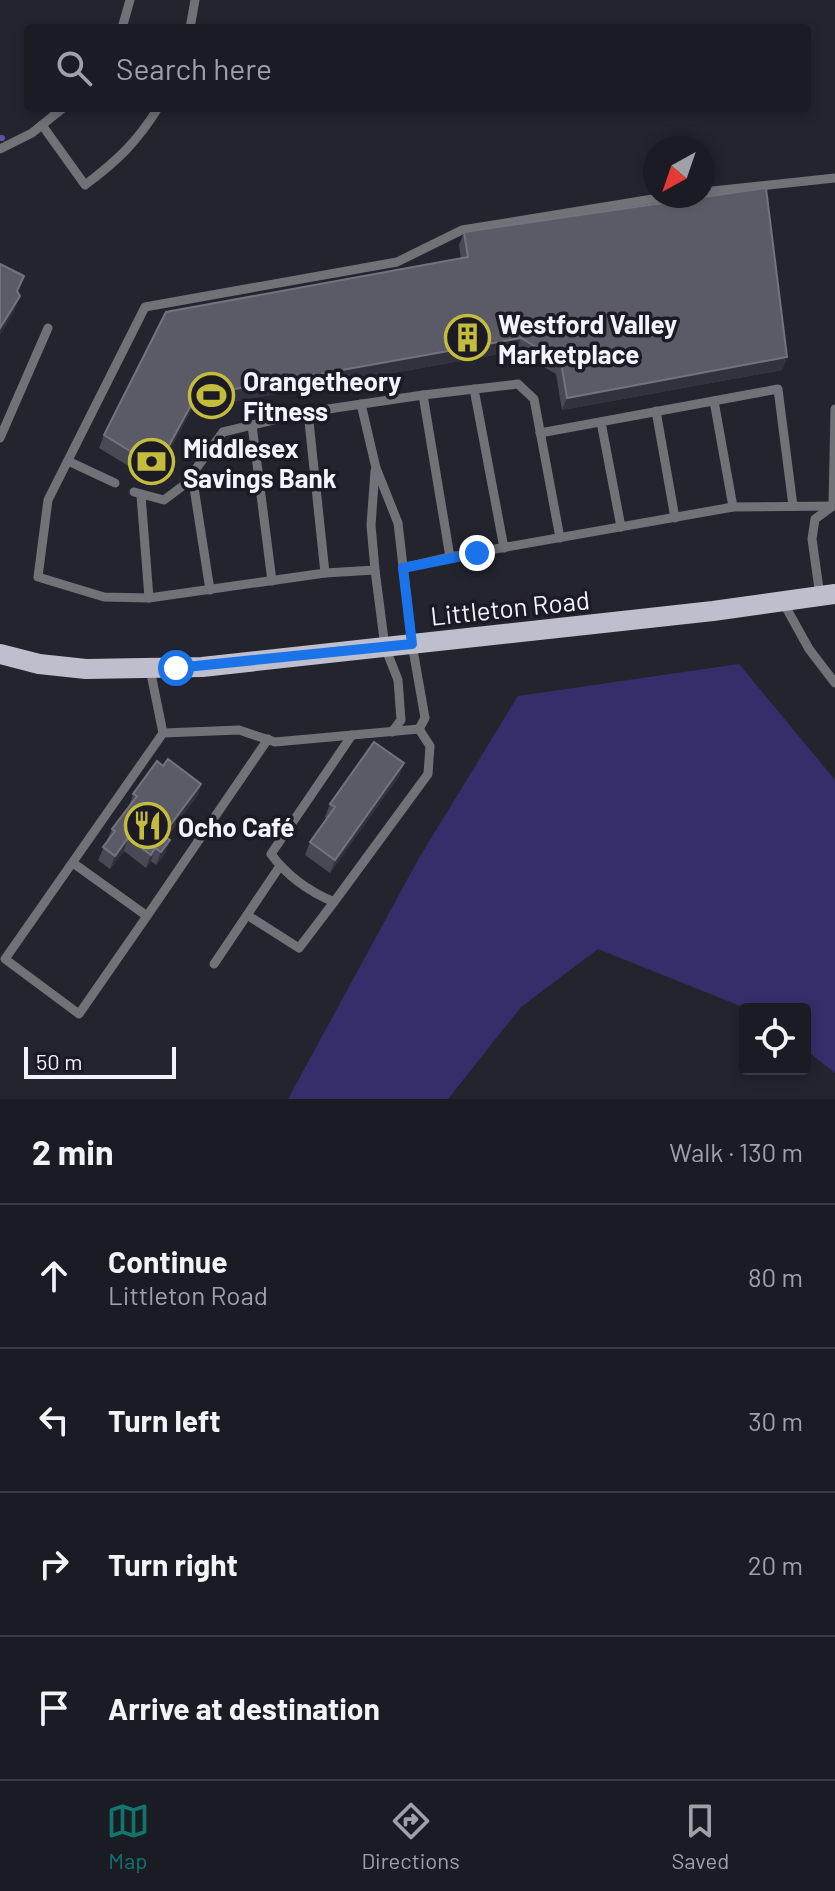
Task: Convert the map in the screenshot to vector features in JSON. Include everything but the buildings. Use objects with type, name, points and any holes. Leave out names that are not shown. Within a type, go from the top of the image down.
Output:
[{"type":"main road","name":"Littleton Road","points":[[0,654],[39,664],[86,669],[202,667],[827,596]]},
{"type":"lane","points":[[126,24],[130,0]]},
{"type":"lane","points":[[191,24],[195,0]]},
{"type":"lane","points":[[0,149],[58,112]]},
{"type":"lane","points":[[42,125],[85,185],[120,159],[156,112]]},
{"type":"lane","points":[[715,191],[835,178]]},
{"type":"lane","points":[[375,570],[325,573],[149,598],[104,597],[38,577],[48,500],[145,307],[397,262],[462,230],[643,201]]},
{"type":"lane","points":[[0,438],[48,328]]},
{"type":"lane","points":[[149,598],[138,493],[164,500],[184,485],[223,432],[308,412],[361,404],[518,384],[534,399],[560,538]]},
{"type":"lane","points":[[474,389],[504,548]]},
{"type":"lane","points":[[540,433],[778,389],[793,506]]},
{"type":"lane","points":[[423,395],[450,557]]},
{"type":"lane","points":[[714,401],[733,507]]},
{"type":"lane","points":[[361,404],[376,468],[398,523],[412,644],[425,718],[419,729]]},
{"type":"lane","points":[[834,506],[835,409]]},
{"type":"lane","points":[[656,411],[675,518]]},
{"type":"lane","points":[[308,412],[325,573]]},
{"type":"lane","points":[[601,422],[621,527]]},
{"type":"lane","points":[[252,425],[272,581]]},
{"type":"lane","points":[[68,461],[115,483]]},
{"type":"lane","points":[[376,468],[371,525],[375,570],[385,647],[398,680],[401,720],[392,732]]},
{"type":"lane","points":[[192,475],[210,590]]},
{"type":"lane","points":[[403,568],[733,507],[834,506]]},
{"type":"lane","points":[[827,596],[812,539],[815,519],[834,506]]},
{"type":"lane","points":[[783,602],[809,649],[835,683]]},
{"type":"lane","points":[[150,669],[163,733],[73,863],[2,958],[79,1014],[268,739]]},
{"type":"lane","points":[[163,733],[239,730],[275,742],[419,729]]},
{"type":"lane","points":[[247,915],[299,948],[428,774],[430,746],[419,729]]},
{"type":"lane","points":[[334,902],[318,895],[280,866],[271,854],[282,833],[352,735]]},
{"type":"lane","points":[[73,863],[147,916]]},
{"type":"lane","points":[[214,964],[280,866]]},
{"type":"shaded area","points":[[739,664],[835,780],[835,1073],[811,1054],[811,1003],[739,1005],[598,949],[521,1007],[448,1099],[288,1099],[419,858],[518,696]]},
{"type":"place","name":"Westford Valley Marketplace","points":[[467,338]]},
{"type":"place","name":"Orangetheory Fitness","points":[[212,395]]},
{"type":"place","name":"Middlesex Savings Bank","points":[[152,462]]},
{"type":"place","name":"Ocho Café","points":[[147,826]]},
{"type":"route","points":[[176,668],[412,644],[403,568],[477,553]]}]
